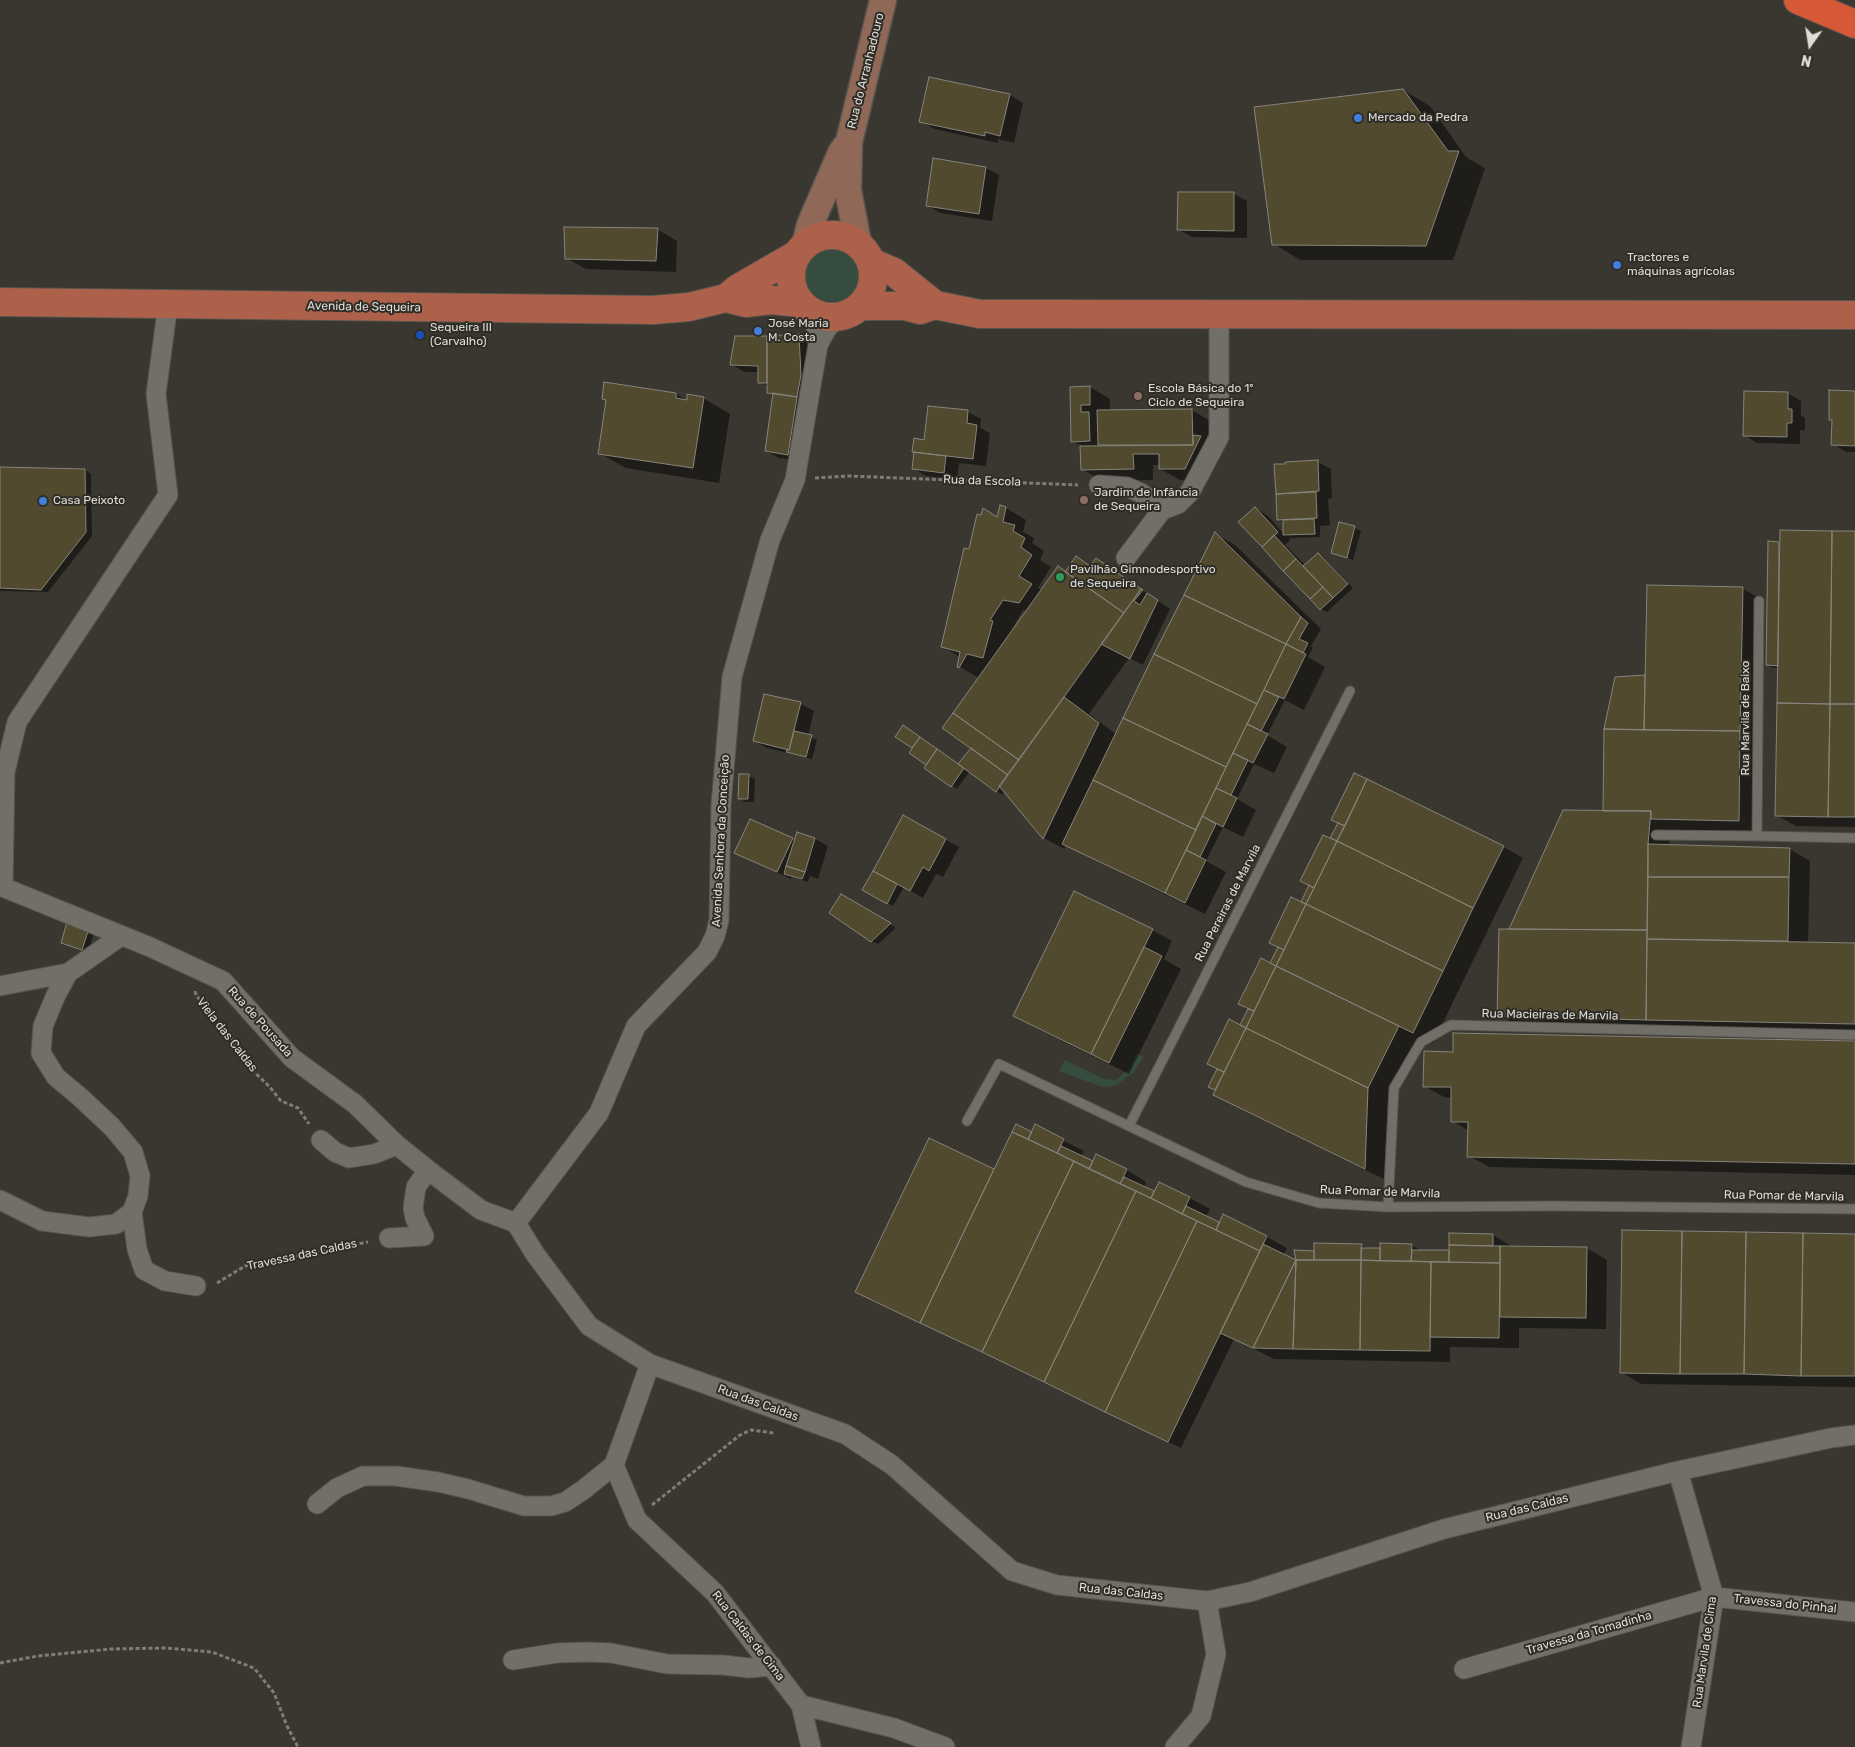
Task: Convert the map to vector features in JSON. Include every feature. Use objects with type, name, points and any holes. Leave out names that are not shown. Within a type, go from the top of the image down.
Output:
[{"type":"highway","points":[[1798,0],[1855,24]]},
{"type":"main road","points":[[865,252],[874,275],[872,289],[827,309],[794,292],[791,280],[792,267],[801,250],[812,240],[827,234],[843,236],[894,272],[935,305],[980,314],[1219,316],[1855,315]]},
{"type":"main road","name":"Avenida de Sequeira","points":[[726,298],[737,289],[801,250]]},
{"type":"main road","name":"Avenida de Sequeira","points":[[0,302],[653,310],[689,307],[726,298],[746,302],[771,300],[827,309],[905,306],[920,310],[935,305]]},
{"type":"street","name":"Rua do Arranhadouro","points":[[865,252],[848,190],[849,142],[884,0]]},
{"type":"street","name":"Rua do Arranhadouro","points":[[801,250],[841,153],[849,142]]},
{"type":"street","points":[[1,887],[5,772],[17,722],[168,495],[156,394],[168,304]]},
{"type":"street","name":"Avenida Senhora da Conceição","points":[[516,1223],[599,1113],[636,1026],[707,952],[715,936],[719,920],[720,806],[732,676],[770,540],[795,480],[818,345],[816,327],[827,309]]},
{"type":"street","points":[[1126,558],[1162,510],[1178,504],[1190,492],[1219,437],[1219,316]]},
{"type":"street","points":[[1099,486],[1127,487],[1141,493],[1162,510]]},
{"type":"street","name":"Rua de Pousada","points":[[1,887],[150,947],[223,982],[292,1058],[355,1104],[397,1145],[481,1210],[516,1223]]},
{"type":"street","points":[[0,986],[68,973],[121,936]]},
{"type":"street","points":[[68,973],[43,1026],[41,1053],[56,1077],[112,1127],[133,1152],[140,1176],[138,1196],[132,1212],[137,1249],[144,1270],[165,1281],[196,1286]]},
{"type":"street","points":[[321,1140],[335,1152],[349,1158],[374,1154],[397,1145]]},
{"type":"street","points":[[389,1238],[424,1236],[415,1218],[413,1208],[416,1187],[428,1170]]},
{"type":"street","points":[[0,1200],[42,1221],[89,1227],[116,1224],[132,1212]]},
{"type":"street","name":"Rua das Caldas","points":[[516,1223],[535,1254],[589,1326],[650,1364],[845,1434],[892,1465],[1012,1570],[1057,1585],[1207,1601],[1250,1592],[1444,1529],[1678,1471],[1855,1434]]},
{"type":"street","points":[[318,1504],[337,1488],[362,1476],[388,1476],[438,1482],[524,1506],[551,1506],[565,1502],[614,1465],[650,1364]]},
{"type":"street","name":"Rua Caldas de Cima","points":[[614,1465],[637,1520],[715,1593],[801,1705]]},
{"type":"street","name":"Rua Marvila de Cima","points":[[1678,1471],[1714,1597],[1691,1747]]},
{"type":"street","name":"Travessa do Pinhal","points":[[1714,1597],[1855,1612]]},
{"type":"street","name":"Travessa da Tomadinha","points":[[1464,1668],[1714,1597]]},
{"type":"street","points":[[1175,1747],[1201,1716],[1216,1654],[1207,1601]]},
{"type":"street","points":[[513,1660],[557,1652],[588,1652],[667,1664],[723,1665],[748,1668],[772,1666]]},
{"type":"street","points":[[811,1747],[801,1705],[894,1728],[945,1747]]},
{"type":"lane","name":"Rua Marvila de Baixo","points":[[1757,836],[1759,601]]},
{"type":"lane","name":"Rua Pereiras de Marvila","points":[[1129,1126],[1350,691]]},
{"type":"lane","points":[[1656,835],[1855,838]]},
{"type":"lane","name":"Rua Macieiras de Marvila","points":[[1388,1207],[1394,1088],[1421,1042],[1451,1025],[1855,1035]]},
{"type":"lane","name":"Rua Pomar de Marvila","points":[[966,1121],[999,1064],[1246,1182],[1319,1204],[1388,1207],[1554,1206],[1855,1209]]},
{"type":"path","name":"Rua da Escola","points":[[795,480],[850,476],[1099,486]]},
{"type":"path","name":"Viela das Caldas","points":[[198,970],[194,980],[196,995],[233,1040],[251,1069],[282,1101],[298,1108],[321,1140]]},
{"type":"path","name":"Travessa das Caldas","points":[[196,1286],[216,1283],[245,1266],[389,1238]]},
{"type":"path","points":[[637,1520],[657,1500],[740,1435],[751,1430],[774,1433]]},
{"type":"path","points":[[0,1663],[38,1656],[111,1649],[166,1648],[212,1652],[254,1668],[274,1693],[298,1747]]},
{"type":"green space","points":[[833,246],[844,248],[853,254],[859,263],[861,274],[859,285],[853,294],[844,300],[833,302],[822,300],[813,294],[807,285],[805,274],[807,263],[813,254],[822,248]]},
{"type":"green space","points":[[1137,1054],[1144,1057],[1134,1072],[1115,1086],[1102,1087],[1059,1071],[1065,1060],[1104,1079],[1115,1080],[1128,1070]]},
{"type":"building","points":[[929,77],[1010,94],[1000,136],[985,132],[985,136],[919,122]]},
{"type":"building","points":[[1403,89],[1448,151],[1459,151],[1426,246],[1272,245],[1254,107]]},
{"type":"building","points":[[933,158],[986,167],[979,214],[926,206]]},
{"type":"building","points":[[1178,192],[1234,192],[1234,231],[1177,230]]},
{"type":"building","points":[[564,227],[658,228],[656,261],[565,259]]},
{"type":"building","points":[[799,334],[801,375],[797,397],[767,393],[767,336]]},
{"type":"building","points":[[735,336],[767,336],[767,383],[758,383],[758,366],[730,365]]},
{"type":"building","points":[[604,382],[676,393],[676,398],[687,400],[687,394],[704,397],[693,468],[598,454],[606,400],[602,399]]},
{"type":"building","points":[[1090,386],[1090,405],[1081,405],[1081,412],[1089,412],[1090,441],[1071,442],[1070,387]]},
{"type":"building","points":[[1829,390],[1855,391],[1855,446],[1831,445],[1832,420],[1829,420]]},
{"type":"building","points":[[1744,391],[1788,392],[1788,409],[1792,409],[1792,423],[1787,423],[1787,437],[1743,436]]},
{"type":"building","points":[[773,393],[797,397],[788,455],[765,451]]},
{"type":"building","points":[[928,406],[968,410],[967,423],[977,425],[973,459],[912,452],[914,438],[924,440]]},
{"type":"building","points":[[1192,409],[1193,445],[1098,445],[1097,410]]},
{"type":"building","points":[[1193,435],[1201,436],[1185,469],[1159,469],[1159,454],[1133,454],[1134,469],[1081,470],[1080,446],[1193,445]]},
{"type":"building","points":[[914,452],[946,456],[944,473],[912,469]]},
{"type":"building","points":[[1318,460],[1319,491],[1276,494],[1274,464]]},
{"type":"building","name":"Casa Peixoto","points":[[0,467],[85,469],[86,532],[41,590],[0,588]]},
{"type":"building","points":[[1316,492],[1317,518],[1277,520],[1276,494]]},
{"type":"building","points":[[1000,505],[1006,507],[1003,522],[1015,525],[1013,531],[1025,538],[1021,547],[1032,555],[1019,576],[1032,584],[1019,603],[1003,600],[990,620],[993,621],[983,658],[967,654],[959,668],[957,667],[960,652],[941,647],[964,548],[969,549],[977,514],[981,515],[983,508],[997,517]]},
{"type":"building","points":[[1255,507],[1278,532],[1262,547],[1238,522]]},
{"type":"building","points":[[1314,519],[1315,534],[1283,535],[1283,520]]},
{"type":"building","points":[[1339,522],[1355,526],[1347,558],[1331,553]]},
{"type":"building","points":[[1780,530],[1832,531],[1830,704],[1777,703]]},
{"type":"building","points":[[1832,531],[1855,531],[1855,704],[1830,704]]},
{"type":"building","points":[[1215,532],[1301,617],[1286,644],[1184,595]]},
{"type":"building","points":[[1274,535],[1296,559],[1283,571],[1262,547]]},
{"type":"building","points":[[1768,541],[1779,542],[1778,666],[1766,665]]},
{"type":"building","points":[[1318,553],[1348,584],[1333,598],[1303,566]]},
{"type":"building","points":[[1076,556],[1090,566],[1096,558],[1141,589],[1124,613],[1065,572]]},
{"type":"building","points":[[1296,559],[1323,587],[1310,599],[1283,571]]},
{"type":"building","points":[[1058,566],[1124,613],[1019,760],[953,713]]},
{"type":"building","points":[[1647,585],[1743,587],[1740,731],[1644,730]]},
{"type":"building","points":[[1323,587],[1333,598],[1320,610],[1310,599]]},
{"type":"building","points":[[1141,589],[1143,590],[1134,601],[1140,605],[1147,593],[1158,600],[1130,659],[1101,644]]},
{"type":"building","points":[[1184,595],[1286,644],[1257,704],[1154,654]]},
{"type":"building","points":[[1301,617],[1308,623],[1299,639],[1308,643],[1303,653],[1286,644]]},
{"type":"building","points":[[1286,644],[1306,654],[1284,699],[1264,690]]},
{"type":"building","points":[[1154,654],[1257,704],[1226,767],[1123,718]]},
{"type":"building","points":[[1645,675],[1644,730],[1604,729],[1615,677]]},
{"type":"building","points":[[1264,690],[1279,697],[1261,731],[1247,724]]},
{"type":"building","points":[[764,694],[801,702],[789,750],[753,741]]},
{"type":"building","points":[[1064,697],[1099,723],[1043,839],[999,786]]},
{"type":"building","points":[[1777,703],[1830,704],[1828,817],[1775,816]]},
{"type":"building","points":[[1830,704],[1855,704],[1855,817],[1828,817]]},
{"type":"building","points":[[953,713],[1019,760],[1008,775],[942,728]]},
{"type":"building","points":[[1123,718],[1226,767],[1196,830],[1093,780]]},
{"type":"building","points":[[1247,724],[1268,734],[1253,763],[1233,753]]},
{"type":"building","points":[[903,725],[920,737],[912,748],[895,737]]},
{"type":"building","points":[[1604,729],[1740,731],[1739,821],[1651,819],[1651,811],[1603,811]]},
{"type":"building","points":[[794,731],[812,735],[806,757],[786,752],[789,750]]},
{"type":"building","points":[[920,737],[937,749],[926,765],[909,753]]},
{"type":"building","points":[[971,748],[1008,775],[996,792],[958,764]]},
{"type":"building","points":[[937,749],[964,768],[951,787],[924,768]]},
{"type":"building","points":[[1233,753],[1248,760],[1231,795],[1216,788]]},
{"type":"building","points":[[1354,773],[1367,779],[1345,826],[1331,820]]},
{"type":"building","points":[[739,774],[749,774],[748,799],[738,799]]},
{"type":"building","points":[[1367,779],[1504,846],[1473,908],[1337,841]]},
{"type":"building","points":[[1093,780],[1196,830],[1165,893],[1062,844]]},
{"type":"building","points":[[1216,788],[1237,798],[1223,827],[1202,816]]},
{"type":"building","points":[[1563,810],[1651,811],[1648,844],[1647,930],[1509,929]]},
{"type":"building","points":[[903,815],[946,839],[929,871],[923,867],[910,891],[873,871]]},
{"type":"building","points":[[1202,816],[1216,824],[1200,857],[1186,850]]},
{"type":"building","points":[[750,819],[793,838],[777,872],[734,853]]},
{"type":"building","points":[[1338,823],[1345,826],[1337,841],[1330,838]]},
{"type":"building","points":[[797,832],[815,838],[805,872],[786,866]]},
{"type":"building","points":[[1323,835],[1337,841],[1314,888],[1300,881]]},
{"type":"building","points":[[1337,841],[1473,908],[1443,971],[1306,904]]},
{"type":"building","points":[[1648,844],[1790,848],[1789,877],[1648,877]]},
{"type":"building","points":[[1186,850],[1206,860],[1185,903],[1165,893]]},
{"type":"building","points":[[786,866],[805,872],[802,879],[784,874]]},
{"type":"building","points":[[873,871],[897,884],[887,904],[862,890]]},
{"type":"building","points":[[1648,877],[1789,877],[1788,941],[1647,939]]},
{"type":"building","points":[[1309,885],[1314,888],[1306,904],[1301,902]]},
{"type":"building","points":[[1074,891],[1153,929],[1091,1054],[1013,1016]]},
{"type":"building","points":[[841,894],[891,923],[871,942],[829,913]]},
{"type":"building","points":[[1291,897],[1306,904],[1284,950],[1269,943]]},
{"type":"building","points":[[1306,904],[1443,971],[1413,1033],[1276,966]]},
{"type":"building","points":[[67,922],[89,928],[82,950],[61,943]]},
{"type":"building","points":[[1499,929],[1647,930],[1646,1020],[1497,1016]]},
{"type":"building","points":[[1647,939],[1855,943],[1855,1024],[1646,1020]]},
{"type":"building","points":[[1144,947],[1162,956],[1109,1063],[1091,1054]]},
{"type":"building","points":[[1278,947],[1284,950],[1276,966],[1270,963]]},
{"type":"building","points":[[1261,958],[1276,966],[1254,1011],[1238,1004]]},
{"type":"building","points":[[1276,966],[1399,1026],[1368,1088],[1246,1028]]},
{"type":"building","points":[[1248,1009],[1254,1011],[1246,1028],[1240,1025]]},
{"type":"building","points":[[1229,1019],[1246,1028],[1224,1072],[1207,1064]]},
{"type":"building","points":[[1246,1028],[1368,1088],[1365,1169],[1213,1095]]},
{"type":"building","points":[[1453,1033],[1855,1041],[1855,1164],[1467,1157],[1468,1122],[1451,1122],[1451,1087],[1423,1087],[1424,1051],[1453,1052]]},
{"type":"building","points":[[1217,1069],[1224,1072],[1215,1090],[1208,1087]]},
{"type":"building","points":[[1016,1124],[1032,1132],[1028,1139],[1012,1132]]},
{"type":"building","points":[[1035,1124],[1064,1139],[1057,1153],[1028,1139]]},
{"type":"building","points":[[1012,1132],[1074,1161],[982,1352],[920,1323]]},
{"type":"building","points":[[929,1138],[994,1169],[920,1323],[855,1292]]},
{"type":"building","points":[[1061,1146],[1093,1161],[1089,1169],[1057,1153]]},
{"type":"building","points":[[1096,1154],[1127,1169],[1120,1184],[1089,1169]]},
{"type":"building","points":[[1074,1161],[1136,1191],[1044,1382],[982,1352]]},
{"type":"building","points":[[1124,1177],[1154,1191],[1151,1198],[1120,1184]]},
{"type":"building","points":[[1159,1182],[1190,1197],[1182,1214],[1151,1198]]},
{"type":"building","points":[[1136,1191],[1197,1221],[1105,1412],[1044,1382]]},
{"type":"building","points":[[1186,1206],[1219,1222],[1216,1230],[1182,1214]]},
{"type":"building","points":[[1223,1214],[1267,1236],[1260,1251],[1216,1230]]},
{"type":"building","points":[[1197,1221],[1260,1251],[1168,1442],[1105,1412]]},
{"type":"building","points":[[1622,1230],[1682,1231],[1680,1374],[1620,1373]]},
{"type":"building","points":[[1682,1231],[1746,1232],[1744,1374],[1680,1374]]},
{"type":"building","points":[[1746,1232],[1803,1233],[1801,1376],[1744,1374]]},
{"type":"building","points":[[1449,1233],[1493,1234],[1493,1246],[1449,1245]]},
{"type":"building","points":[[1803,1233],[1855,1234],[1855,1376],[1801,1376]]},
{"type":"building","points":[[1314,1243],[1362,1244],[1361,1260],[1314,1260]]},
{"type":"building","points":[[1380,1243],[1412,1244],[1411,1261],[1380,1261]]},
{"type":"building","points":[[1263,1244],[1296,1260],[1253,1348],[1220,1333]]},
{"type":"building","points":[[1449,1245],[1500,1246],[1500,1263],[1449,1262]]},
{"type":"building","points":[[1500,1246],[1587,1247],[1586,1318],[1500,1317]]},
{"type":"building","points":[[1361,1248],[1380,1248],[1380,1261],[1361,1260]]},
{"type":"building","points":[[1294,1250],[1314,1251],[1314,1260],[1296,1260]]},
{"type":"building","points":[[1412,1250],[1449,1250],[1449,1262],[1411,1261]]},
{"type":"building","points":[[1296,1260],[1293,1349],[1253,1348]]},
{"type":"building","points":[[1296,1260],[1361,1260],[1360,1350],[1293,1349]]},
{"type":"building","points":[[1361,1260],[1431,1262],[1430,1351],[1360,1350]]},
{"type":"building","points":[[1431,1262],[1500,1263],[1499,1338],[1430,1337]]},
{"type":"place","name":"Mercado da Pedra","points":[[1358,118]]},
{"type":"place","name":"Tractores e máquinas agrícolas","points":[[1617,265]]},
{"type":"place","name":"José Maria M. Costa","points":[[758,331]]},
{"type":"place","name":"Sequeira III (Carvalho)","points":[[420,335]]},
{"type":"place","name":"Escola Básica do 1º Ciclo de Sequeira","points":[[1138,396]]},
{"type":"place","name":"Jardim de Infância de Sequeira","points":[[1084,500]]},
{"type":"place","name":"Casa Peixoto","points":[[43,501]]},
{"type":"place","name":"Pavilhão Gimnodesportivo de Sequeira","points":[[1060,577]]}]
